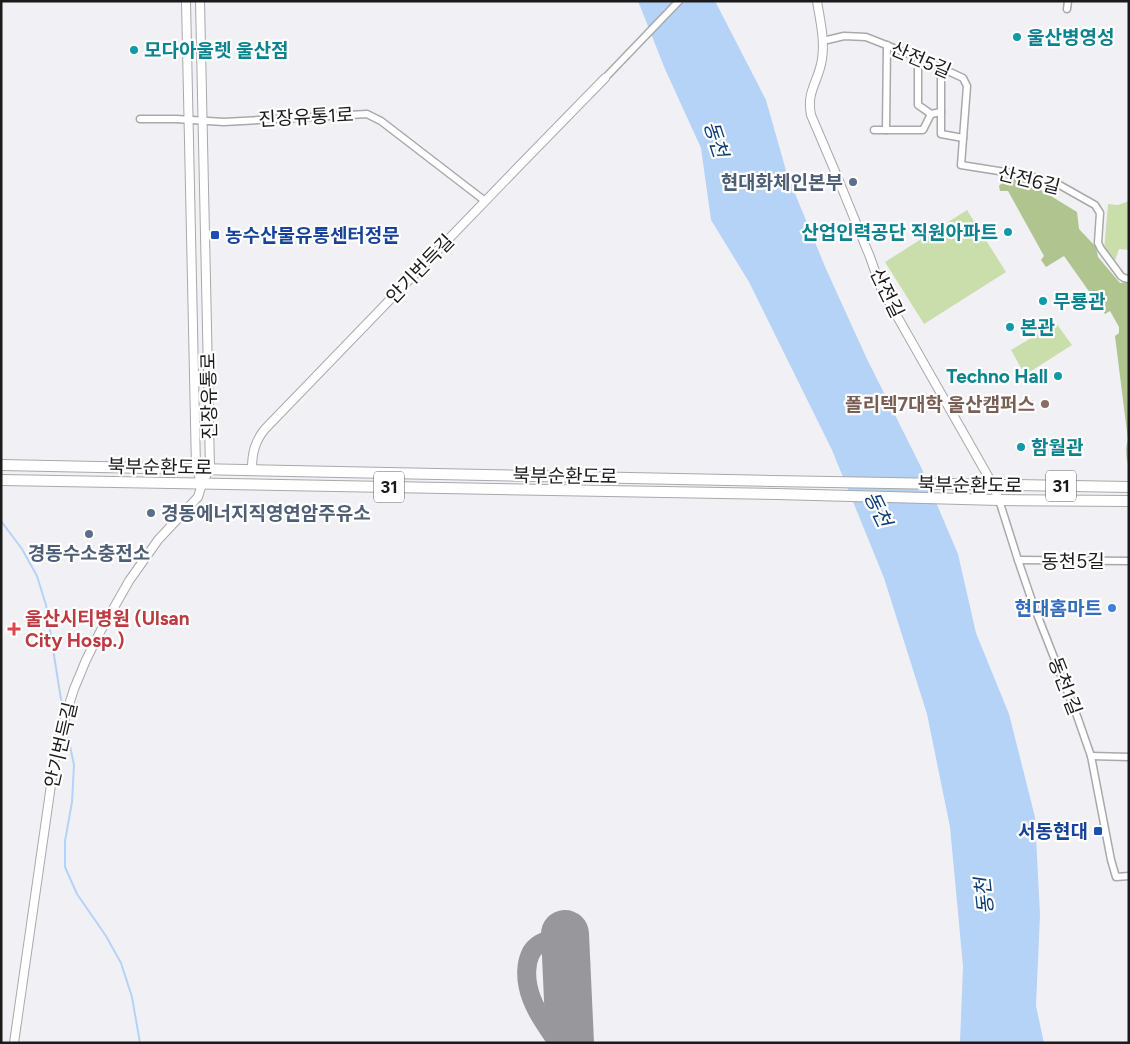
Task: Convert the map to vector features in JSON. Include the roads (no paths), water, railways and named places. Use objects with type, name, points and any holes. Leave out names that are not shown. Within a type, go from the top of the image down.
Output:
[{"type":"main road","name":"북부순환도로","points":[[1,465],[1129,487]]},
{"type":"main road","name":"북부순환도로","points":[[1,480],[1129,501]]},
{"type":"street","name":"진장유통로","points":[[186,1],[196,468],[202,484]]},
{"type":"street","name":"진장유통로","points":[[200,1],[210,468],[202,484]]},
{"type":"street","points":[[605,78],[679,1]]},
{"type":"street","name":"산전길","points":[[817,1],[822,41],[822,62],[810,97],[811,115],[881,288],[993,485],[999,500]]},
{"type":"street","name":"산전5길","points":[[822,41],[855,36],[866,37],[963,78],[966,86],[961,165]]},
{"type":"street","points":[[886,130],[887,45]]},
{"type":"street","points":[[918,58],[918,105],[931,114],[941,112]]},
{"type":"street","points":[[941,68],[941,134],[963,138]]},
{"type":"street","name":"안기번득길","points":[[252,470],[252,457],[258,437],[605,78]]},
{"type":"street","name":"진장유통1로","points":[[140,119],[224,122],[367,114],[381,120],[485,201]]},
{"type":"street","points":[[874,130],[923,130],[931,114]]},
{"type":"street","name":"산전6길","points":[[961,165],[1030,176],[1056,183],[1094,205],[1100,212],[1098,243],[1121,276],[1129,279]]},
{"type":"street","name":"안기번득길","points":[[14,1043],[56,750],[66,711],[86,660],[129,580],[158,540],[198,497],[202,484]]},
{"type":"street","name":"동천1길","points":[[999,500],[1033,604],[1091,756],[1111,860],[1116,876],[1129,876]]},
{"type":"street","name":"동천5길","points":[[1018,560],[1129,561]]},
{"type":"street","points":[[1091,756],[1129,757]]},
{"type":"water","name":"동천","points":[[638,1],[715,1],[766,100],[787,174],[826,269],[867,359],[921,467],[958,554],[976,633],[1009,714],[1035,817],[1040,915],[1036,1006],[1044,1043],[960,1043],[963,966],[950,827],[927,714],[884,578],[832,450],[749,282],[711,220],[701,148],[665,69]]},
{"type":"waterway","points":[[1,521],[22,549],[37,576],[46,605],[63,712]]},
{"type":"waterway","points":[[66,727],[74,765],[72,802],[65,841],[65,867],[77,894],[106,936],[121,963],[132,997],[140,1043]]},
{"type":"place","name":"울산병영성","points":[[1017,37]]},
{"type":"place","name":"모다아울렛 울산점","points":[[134,50]]},
{"type":"place","name":"현대화체인본부","points":[[853,182]]},
{"type":"place","name":"산업인력공단 직원아파트","points":[[1008,232]]},
{"type":"place","name":"농수산물유통센터정문","points":[[215,235]]},
{"type":"place","name":"무룡관","points":[[1043,301]]},
{"type":"place","name":"본관","points":[[1010,327]]},
{"type":"place","name":"Techno Hall","points":[[1058,376]]},
{"type":"place","name":"폴리텍7대학 울산캠퍼스","points":[[1045,404]]},
{"type":"place","name":"함월관","points":[[1021,447]]},
{"type":"place","name":"경동에너지직영연암주유소","points":[[151,513]]},
{"type":"place","name":"경동수소충전소","points":[[89,534]]},
{"type":"place","name":"현대홈마트","points":[[1112,608]]},
{"type":"place","name":"울산시티병원 (Ulsan City Hosp.)","points":[[14,629]]},
{"type":"place","name":"서동현대","points":[[1098,831]]}]
